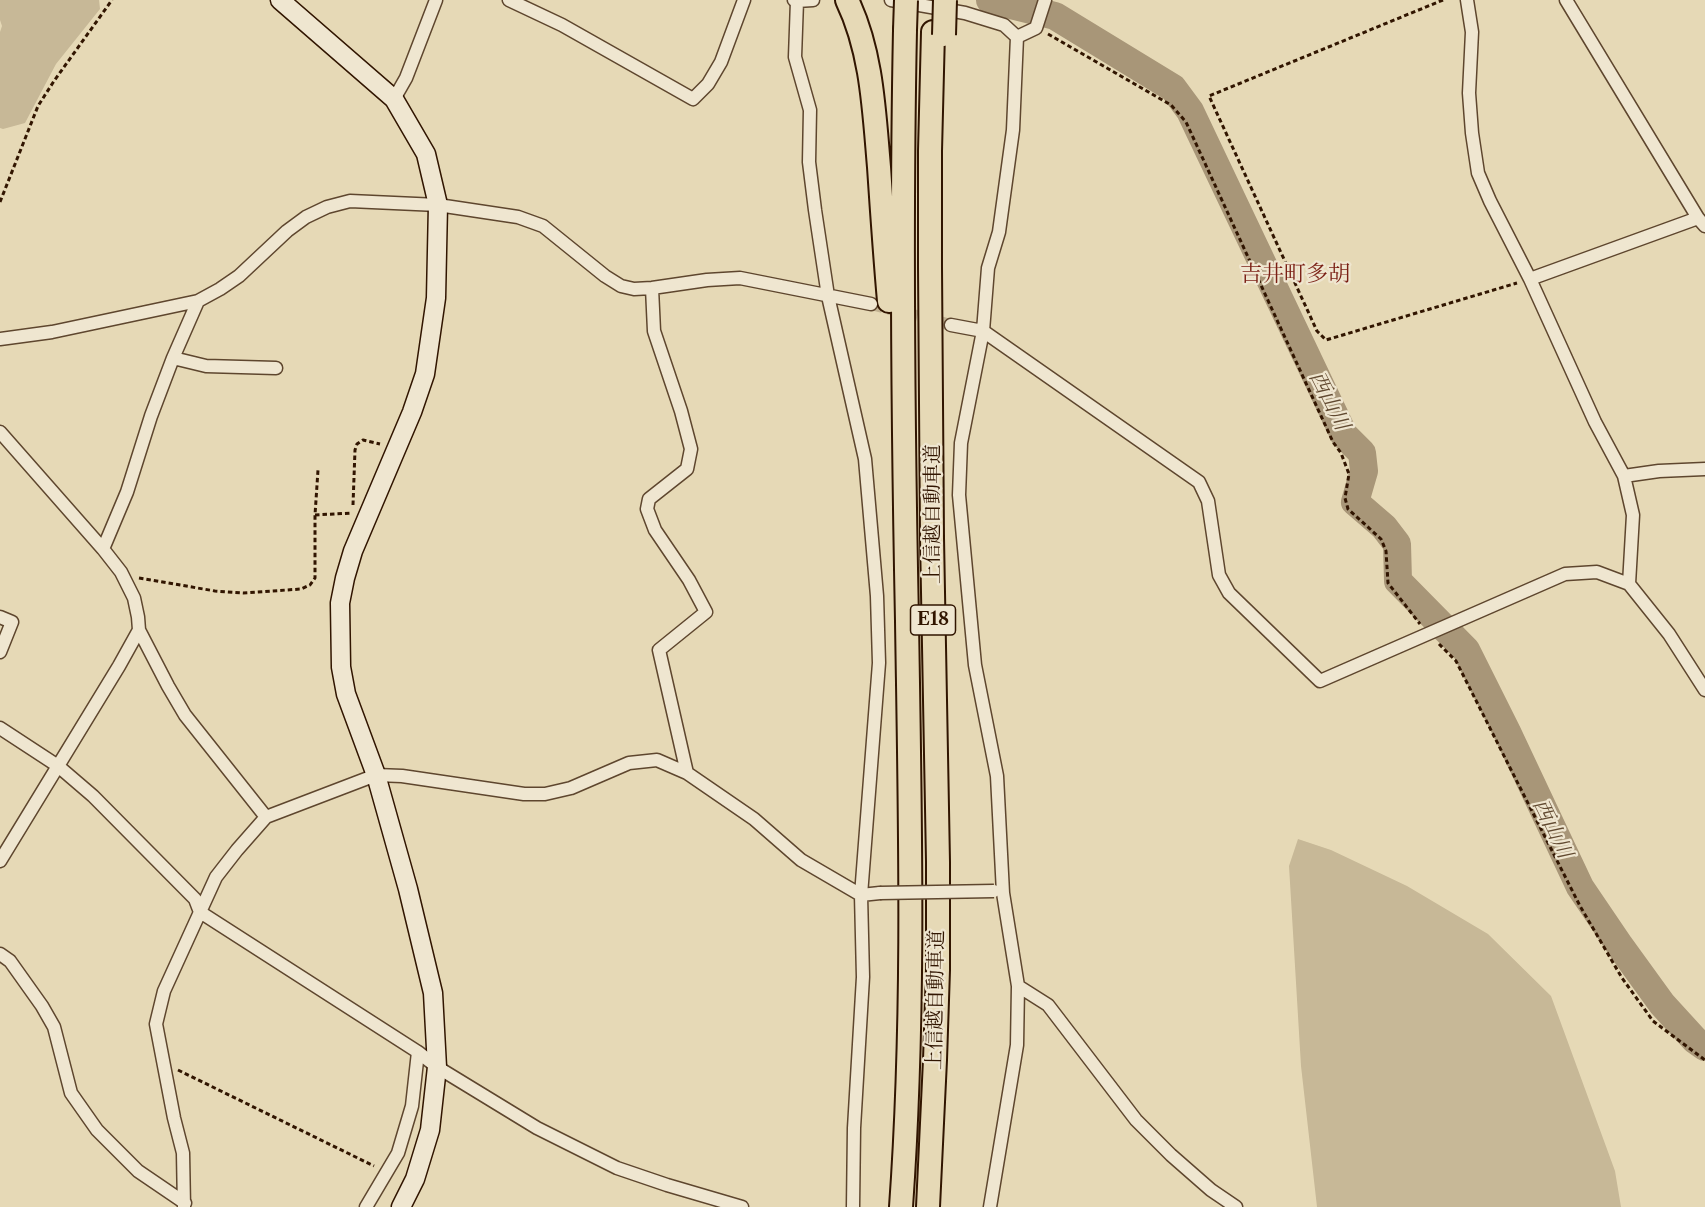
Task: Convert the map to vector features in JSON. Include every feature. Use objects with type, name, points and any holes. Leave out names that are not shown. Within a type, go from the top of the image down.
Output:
[{"type":"highway","points":[[847,0],[862,38],[870,76],[905,539]]},
{"type":"highway","name":"上信越自動車道","points":[[901,1207],[907,1107],[911,866],[902,279],[906,0]]},
{"type":"highway","name":"上信越自動車道","points":[[928,1207],[938,970],[930,151],[938,34],[934,0]]},
{"type":"highway","points":[[938,34],[945,0]]},
{"type":"street","points":[[280,0],[394,99],[426,154],[438,205],[436,298],[425,374],[396,448],[361,513],[340,603],[341,667],[346,694],[376,775],[408,889],[433,993],[437,1067],[430,1130],[415,1179],[401,1207]]},
{"type":"street","points":[[394,99],[406,78],[435,0]]},
{"type":"street","points":[[509,0],[562,24],[693,99],[708,84],[721,62],[744,0]]},
{"type":"street","points":[[813,0],[795,1],[795,57],[810,110],[809,162],[828,296],[865,459],[877,596],[879,663],[861,895],[863,977],[854,1128],[853,1207]]},
{"type":"street","points":[[891,0],[965,13],[1004,25],[1017,37],[1013,130],[999,232],[988,268],[983,331],[961,443],[959,495],[975,665],[997,776],[999,892],[1018,986],[1017,1045],[990,1207]]},
{"type":"street","points":[[1017,37],[1036,27],[1045,0]]},
{"type":"street","points":[[1467,0],[1472,32],[1469,93],[1478,173],[1530,279],[1595,422],[1624,476],[1633,515],[1629,584]]},
{"type":"street","points":[[1530,279],[1702,222],[1566,0]]},
{"type":"street","points":[[0,339],[52,332],[198,301],[238,276],[287,231],[306,217],[327,207],[350,201],[438,205],[518,217],[543,226],[605,276],[621,286],[634,289],[740,278],[871,304]]},
{"type":"street","points":[[652,288],[654,331],[681,411],[691,449],[687,469],[649,499],[647,509],[655,530],[689,580],[706,612],[659,650],[687,773]]},
{"type":"street","points":[[103,549],[128,492],[151,416],[173,358],[198,301]]},
{"type":"street","points":[[951,325],[983,331],[1199,482],[1208,501],[1220,575],[1229,593],[1320,681],[1565,574],[1597,572],[1629,584],[1669,634],[1705,690]]},
{"type":"street","points":[[173,358],[206,366],[276,368]]},
{"type":"street","points":[[0,432],[121,572],[134,598],[139,630],[185,715],[266,817]]},
{"type":"street","points":[[1624,476],[1659,471],[1705,469]]},
{"type":"street","points":[[0,617],[12,622],[0,652]]},
{"type":"street","points":[[0,861],[139,630]]},
{"type":"street","points":[[0,728],[58,766],[93,796],[195,899],[200,912],[418,1052],[437,1067],[537,1128],[617,1168],[742,1207]]},
{"type":"street","points":[[184,1205],[183,1153],[156,1024],[164,991],[216,877],[266,817],[376,775],[402,776],[524,794],[545,794],[571,788],[629,763],[657,760],[687,773],[754,819],[801,860],[861,895],[999,892]]},
{"type":"street","points":[[0,954],[10,961],[54,1027],[71,1093],[97,1130],[138,1172],[184,1205]]},
{"type":"street","points":[[1018,986],[1048,1005],[1136,1120],[1211,1190],[1236,1207]]},
{"type":"street","points":[[366,1207],[398,1153],[412,1106],[418,1052]]},
{"type":"path","points":[[0,202],[38,106],[112,0]]},
{"type":"path","points":[[1443,0],[1209,96],[1317,331],[1326,340],[1530,279]]},
{"type":"path","points":[[1036,27],[1171,105],[1186,122],[1333,442],[1341,453],[1349,474],[1345,498],[1348,509],[1381,539],[1386,550],[1388,583],[1428,634],[1456,661],[1580,906],[1622,978],[1653,1021],[1705,1060]]},
{"type":"path","points":[[315,514],[361,513],[355,450],[357,444],[363,440],[396,448]]},
{"type":"path","points":[[121,572],[132,577],[215,591],[243,593],[301,589],[310,585],[315,578],[318,470]]},
{"type":"path","points":[[163,1063],[386,1173]]},
{"type":"shaded area","points":[[0,0],[99,0],[100,9],[56,64],[25,123],[3,129],[0,128],[0,32],[2,26]]},
{"type":"shaded area","points":[[1298,839],[1331,850],[1407,886],[1488,934],[1551,996],[1615,1171],[1621,1207],[1317,1207],[1301,1066],[1289,866]]},
{"type":"waterway","name":"西山川","points":[[990,0],[1055,16],[1173,88],[1190,111],[1344,435],[1362,453],[1364,471],[1355,502],[1384,527],[1397,544],[1398,581],[1466,650],[1580,887],[1662,1004],[1695,1040],[1705,1047]]},
{"type":"tunnel","points":[[871,304],[951,325]]},
{"type":"district","name":"吉井町多胡","points":[[1295,275]]}]
